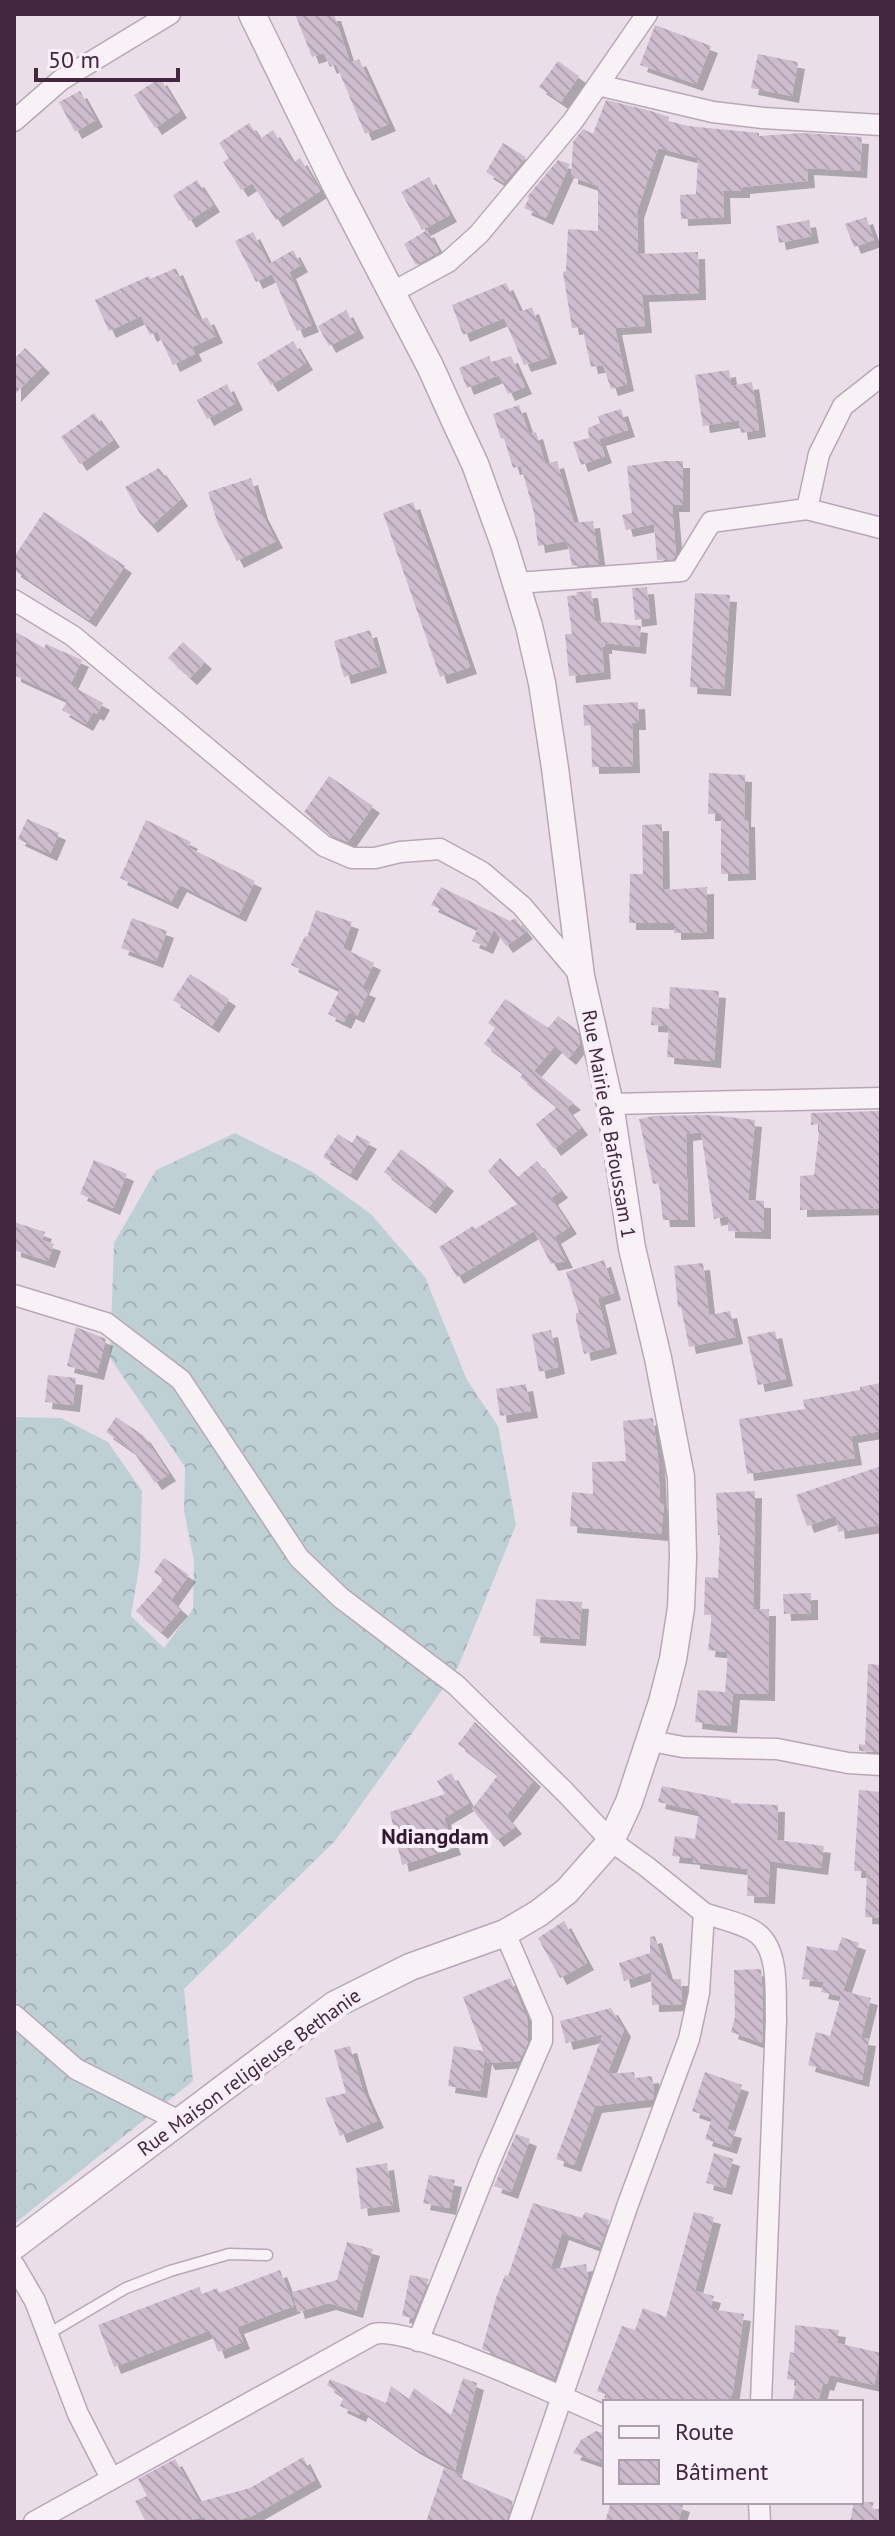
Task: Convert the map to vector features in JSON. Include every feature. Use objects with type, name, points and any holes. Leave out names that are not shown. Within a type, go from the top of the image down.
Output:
[{"type":"street","points":[[14,121],[61,80],[170,14]]},
{"type":"street","name":"Rue Mairie de Bafoussam 1","points":[[252,14],[335,184],[430,366],[475,464],[517,583],[542,683],[581,976],[610,1104],[632,1248],[658,1358],[681,1477],[681,1608],[673,1659],[651,1741]]},
{"type":"street","points":[[393,292],[448,262],[479,234],[538,167],[647,14]]},
{"type":"street","points":[[598,85],[713,112],[881,125]]},
{"type":"street","points":[[807,509],[819,454],[843,406],[881,376]]},
{"type":"street","points":[[517,583],[681,571],[711,522],[807,509],[881,528]]},
{"type":"street","points":[[14,600],[73,636],[324,846],[352,858],[440,849],[482,872],[522,906],[581,976]]},
{"type":"street","points":[[610,1104],[881,1098]]},
{"type":"street","points":[[14,1295],[106,1323],[181,1380],[299,1558],[341,1598],[456,1685],[611,1841],[659,1875],[704,1913],[758,1934],[765,1942],[773,1964],[776,2020],[761,2400]]},
{"type":"street","points":[[651,1741],[683,1747],[777,1749],[848,1763],[881,1765]]},
{"type":"street","name":"Rue Maison religieuse Bethanie","points":[[14,2246],[334,2005],[410,1967],[505,1933],[539,1913],[567,1891],[611,1841],[651,1741]]},
{"type":"street","points":[[519,2522],[628,2204],[689,2039],[699,1993],[704,1913]]},
{"type":"street","points":[[418,2341],[542,2041],[542,2019],[505,1933]]},
{"type":"street","points":[[14,2015],[76,2069],[181,2122]]},
{"type":"street","points":[[14,2265],[35,2301],[78,2414],[111,2478]]},
{"type":"street","points":[[34,2522],[374,2334],[392,2332],[418,2341],[492,2368],[603,2415]]},
{"type":"lane","points":[[48,2334],[126,2288],[170,2271],[229,2254],[267,2255]]},
{"type":"green space","points":[[235,1133],[311,1171],[371,1214],[425,1277],[467,1380],[498,1426],[516,1525],[458,1667],[408,1739],[335,1841],[184,1989],[193,2081],[14,2224],[14,1417],[61,1418],[108,1442],[142,1491],[140,1561],[131,1616],[164,1648],[193,1609],[194,1561],[184,1511],[185,1467],[110,1358],[114,1243],[156,1170]]},
{"type":"building","points":[[295,14],[334,14],[350,63],[359,59],[389,124],[365,134],[336,64],[330,67],[324,53],[312,57]]},
{"type":"building","points":[[655,25],[711,46],[696,84],[640,65]]},
{"type":"building","points":[[758,54],[798,62],[792,96],[751,88]]},
{"type":"building","points":[[558,61],[579,76],[561,102],[539,87]]},
{"type":"building","points":[[160,78],[180,111],[155,128],[134,95]]},
{"type":"building","points":[[80,91],[96,120],[75,132],[59,102]]},
{"type":"building","points":[[606,100],[651,111],[669,117],[668,121],[688,126],[759,133],[759,136],[802,133],[862,137],[860,171],[807,168],[808,181],[723,191],[724,217],[681,219],[680,195],[696,194],[698,158],[658,148],[637,212],[638,254],[698,252],[699,293],[642,295],[645,326],[615,328],[627,384],[611,389],[603,365],[591,367],[582,327],[572,328],[563,272],[566,271],[568,229],[598,231],[598,186],[571,177],[573,142],[583,129],[593,134]]},
{"type":"building","points":[[249,123],[260,139],[273,130],[293,163],[300,158],[320,191],[276,220],[252,183],[241,190],[223,162],[229,158],[219,143]]},
{"type":"building","points":[[503,143],[526,157],[504,183],[486,172]]},
{"type":"building","points":[[558,160],[570,164],[546,218],[524,208],[527,197]]},
{"type":"building","points":[[429,177],[450,215],[422,230],[401,192]]},
{"type":"building","points":[[197,180],[213,205],[189,221],[173,195]]},
{"type":"building","points":[[866,217],[874,240],[854,247],[845,224]]},
{"type":"building","points":[[809,220],[812,236],[779,243],[776,226]]},
{"type":"building","points":[[427,230],[439,252],[416,265],[404,244]]},
{"type":"building","points":[[253,232],[269,264],[293,250],[301,265],[289,272],[312,325],[297,331],[272,274],[256,282],[235,241]]},
{"type":"building","points":[[176,268],[199,321],[207,317],[216,336],[192,347],[195,354],[173,365],[157,331],[150,335],[141,316],[109,331],[95,300],[149,276],[150,279]]},
{"type":"building","points":[[506,283],[520,312],[532,307],[550,357],[524,365],[504,318],[463,335],[452,305]]},
{"type":"building","points":[[346,310],[357,331],[329,346],[318,326]]},
{"type":"building","points":[[293,341],[306,363],[271,385],[257,363]]},
{"type":"building","points":[[25,348],[43,366],[14,395],[14,359]]},
{"type":"building","points":[[489,356],[491,362],[511,356],[525,387],[508,394],[499,375],[467,388],[459,368]]},
{"type":"building","points":[[729,370],[731,386],[752,382],[759,430],[741,433],[739,420],[703,426],[695,375]]},
{"type":"building","points":[[227,384],[236,403],[207,419],[197,400]]},
{"type":"building","points":[[519,405],[529,434],[536,432],[545,464],[557,461],[574,523],[593,521],[599,564],[572,566],[567,541],[538,546],[534,513],[521,466],[513,468],[493,414]]},
{"type":"building","points":[[621,409],[628,430],[599,439],[605,456],[581,465],[573,442],[589,438],[588,428],[600,423],[598,416]]},
{"type":"building","points":[[94,413],[113,440],[80,464],[61,437]]},
{"type":"building","points":[[683,461],[683,505],[672,505],[676,554],[673,559],[657,560],[654,524],[626,530],[622,515],[632,513],[627,466]]},
{"type":"building","points":[[159,468],[181,499],[151,526],[125,487]]},
{"type":"building","points":[[251,478],[261,512],[276,541],[237,561],[218,524],[208,492]]},
{"type":"building","points":[[413,502],[470,667],[440,677],[383,513]]},
{"type":"building","points":[[44,512],[125,566],[89,620],[14,570],[14,557]]},
{"type":"building","points":[[647,587],[650,618],[635,620],[632,588]]},
{"type":"building","points":[[591,591],[595,621],[641,626],[639,647],[605,643],[602,647],[604,672],[569,676],[565,634],[572,634],[567,596]]},
{"type":"building","points":[[695,593],[730,595],[724,689],[690,687]]},
{"type":"building","points":[[370,630],[380,666],[344,677],[334,641]]},
{"type":"building","points":[[14,631],[44,648],[46,644],[82,660],[70,685],[103,703],[86,724],[62,710],[68,700],[14,675]]},
{"type":"building","points":[[183,642],[205,662],[190,678],[168,658]]},
{"type":"building","points":[[638,702],[639,723],[632,723],[633,766],[592,767],[591,725],[584,726],[583,705]]},
{"type":"building","points":[[709,773],[745,775],[744,820],[748,820],[749,873],[721,874],[721,814],[708,814]]},
{"type":"building","points":[[329,776],[373,806],[348,842],[331,835],[304,812]]},
{"type":"building","points":[[27,819],[59,833],[50,854],[18,839]]},
{"type":"building","points":[[146,820],[191,842],[188,847],[255,881],[239,915],[180,885],[171,902],[120,878]]},
{"type":"building","points":[[662,824],[663,890],[707,887],[707,932],[674,933],[674,923],[629,923],[630,874],[643,874],[642,825]]},
{"type":"building","points":[[441,887],[510,921],[515,918],[526,932],[506,946],[494,929],[486,947],[472,941],[478,928],[431,905]]},
{"type":"building","points":[[316,910],[352,922],[343,948],[374,963],[362,988],[369,991],[357,1016],[349,1012],[344,1022],[328,1014],[340,989],[291,965],[307,937]]},
{"type":"building","points":[[132,918],[167,931],[156,961],[121,948]]},
{"type":"building","points":[[190,974],[229,999],[212,1026],[173,1000]]},
{"type":"building","points":[[670,987],[719,991],[714,1061],[667,1057],[669,1026],[651,1025],[652,1007],[669,1009]]},
{"type":"building","points":[[505,999],[548,1028],[558,1016],[577,1030],[580,1044],[569,1058],[555,1046],[534,1071],[574,1103],[566,1108],[581,1128],[554,1149],[536,1124],[557,1107],[520,1077],[523,1073],[484,1044],[495,1028],[488,1023]]},
{"type":"building","points":[[881,1111],[881,1208],[800,1210],[800,1176],[814,1175],[820,1124],[811,1125],[811,1113]]},
{"type":"building","points":[[709,1115],[755,1120],[748,1200],[764,1201],[764,1232],[728,1231],[728,1216],[714,1219],[701,1132],[686,1134],[688,1220],[663,1220],[659,1183],[653,1184],[639,1119]]},
{"type":"building","points":[[338,1134],[352,1143],[357,1135],[370,1142],[350,1174],[323,1157]]},
{"type":"building","points":[[401,1149],[447,1184],[429,1207],[384,1172]]},
{"type":"building","points":[[500,1158],[518,1177],[537,1161],[561,1191],[551,1198],[570,1227],[554,1237],[566,1261],[551,1264],[534,1231],[457,1277],[439,1247],[517,1204],[488,1171]]},
{"type":"building","points":[[94,1160],[127,1174],[113,1208],[80,1194]]},
{"type":"building","points":[[14,1222],[45,1232],[42,1240],[54,1244],[48,1261],[14,1250]]},
{"type":"building","points":[[604,1260],[614,1293],[598,1298],[610,1347],[584,1354],[576,1320],[576,1313],[579,1313],[566,1272]]},
{"type":"building","points":[[703,1263],[709,1315],[730,1311],[736,1337],[689,1347],[681,1307],[678,1307],[674,1266]]},
{"type":"building","points":[[76,1327],[106,1339],[97,1373],[67,1366]]},
{"type":"building","points":[[551,1330],[558,1367],[539,1372],[532,1334]]},
{"type":"building","points":[[775,1331],[786,1379],[758,1385],[747,1337]]},
{"type":"building","points":[[48,1375],[76,1378],[73,1405],[45,1402]]},
{"type":"building","points":[[881,1383],[881,1431],[851,1436],[855,1458],[747,1474],[739,1419],[805,1409],[803,1400]]},
{"type":"building","points":[[526,1384],[531,1411],[500,1416],[496,1389]]},
{"type":"building","points":[[116,1417],[144,1436],[169,1474],[155,1483],[133,1451],[106,1432]]},
{"type":"building","points":[[653,1418],[660,1503],[664,1503],[661,1534],[570,1526],[572,1492],[593,1494],[592,1462],[626,1461],[623,1421]]},
{"type":"building","points":[[881,1466],[881,1525],[838,1532],[836,1516],[807,1526],[796,1495]]},
{"type":"building","points":[[755,1491],[753,1609],[769,1609],[768,1694],[733,1693],[730,1726],[695,1722],[698,1690],[725,1692],[728,1652],[708,1650],[712,1615],[704,1615],[705,1577],[718,1578],[720,1535],[716,1493]]},
{"type":"building","points":[[164,1558],[189,1575],[171,1600],[181,1609],[161,1632],[136,1611],[164,1579],[154,1572]]},
{"type":"building","points":[[811,1593],[811,1613],[784,1614],[783,1594]]},
{"type":"building","points":[[536,1599],[582,1602],[579,1639],[533,1636]]},
{"type":"building","points":[[868,1664],[881,1665],[881,1752],[859,1751],[859,1744],[865,1745]]},
{"type":"building","points":[[475,1722],[534,1780],[506,1816],[515,1827],[497,1840],[472,1809],[498,1775],[458,1744]]},
{"type":"building","points":[[451,1773],[469,1803],[444,1818],[454,1848],[402,1865],[390,1812],[445,1794],[437,1781]]},
{"type":"building","points":[[662,1786],[731,1800],[731,1803],[778,1805],[777,1840],[824,1846],[821,1868],[770,1861],[768,1897],[747,1896],[748,1869],[672,1856],[675,1836],[695,1839],[699,1811],[658,1802]]},
{"type":"building","points":[[859,1790],[881,1792],[881,1918],[865,1917],[867,1871],[854,1871]]},
{"type":"building","points":[[564,1921],[587,1963],[560,1978],[538,1938]]},
{"type":"building","points":[[655,1936],[668,1979],[681,1979],[682,2004],[652,2005],[651,1972],[624,1981],[619,1963],[650,1953],[650,1937]]},
{"type":"building","points":[[842,1937],[859,1943],[843,1991],[871,1998],[861,2038],[869,2039],[862,2080],[808,2065],[816,2032],[830,2036],[841,1996],[821,1992],[824,1982],[802,1979],[807,1946],[837,1951]]},
{"type":"building","points":[[761,1969],[762,2043],[731,2032],[735,2017],[734,1970]]},
{"type":"building","points":[[510,1978],[527,2018],[528,2042],[519,2061],[488,2063],[485,2057],[480,2091],[448,2086],[454,2046],[483,2051],[463,1997]]},
{"type":"building","points":[[611,2008],[624,2030],[607,2074],[634,2072],[635,2078],[652,2076],[654,2096],[653,2099],[595,2106],[574,2165],[556,2159],[603,2034],[566,2043],[560,2021]]},
{"type":"building","points":[[350,2046],[362,2088],[377,2121],[340,2136],[325,2098],[346,2093],[334,2050]]},
{"type":"building","points":[[705,2072],[742,2085],[727,2129],[735,2131],[730,2147],[705,2139],[712,2118],[692,2111]]},
{"type":"building","points":[[516,2134],[530,2139],[511,2192],[494,2186]]},
{"type":"building","points":[[714,2153],[733,2159],[725,2188],[706,2183]]},
{"type":"building","points":[[387,2163],[393,2205],[361,2209],[356,2168]]},
{"type":"building","points":[[429,2175],[455,2180],[449,2208],[423,2203]]},
{"type":"building","points":[[533,2203],[582,2218],[585,2212],[609,2220],[600,2247],[562,2233],[550,2270],[586,2264],[588,2279],[554,2379],[482,2349],[496,2298],[505,2275],[508,2276]]},
{"type":"building","points":[[694,2212],[714,2217],[695,2291],[714,2296],[710,2309],[744,2314],[730,2400],[604,2400],[607,2395],[597,2391],[622,2326],[635,2330],[643,2308],[666,2317]]},
{"type":"building","points":[[347,2242],[373,2249],[356,2311],[329,2303],[298,2312],[292,2292],[337,2280]]},
{"type":"building","points":[[280,2270],[294,2306],[237,2327],[243,2342],[218,2352],[210,2330],[114,2367],[98,2325],[199,2287],[202,2294],[217,2288],[219,2293]]},
{"type":"building","points":[[410,2275],[429,2279],[413,2318],[402,2316]]},
{"type":"building","points":[[795,2325],[839,2330],[837,2343],[881,2353],[874,2385],[830,2375],[827,2384],[823,2383],[819,2400],[792,2400],[797,2381],[787,2379],[790,2352],[794,2353]]},
{"type":"building","points":[[463,2378],[477,2383],[455,2470],[413,2447],[361,2410],[359,2415],[340,2406],[344,2397],[327,2385],[330,2379],[386,2403],[391,2386],[409,2399],[414,2388],[451,2415]]},
{"type":"building","points":[[596,2431],[603,2433],[603,2463],[573,2453],[581,2440]]},
{"type":"building","points":[[303,2457],[315,2480],[252,2516],[231,2522],[207,2522],[205,2517],[177,2522],[146,2522],[135,2501],[147,2496],[138,2479],[175,2459],[199,2502],[250,2488]]},
{"type":"building","points":[[444,2468],[513,2501],[506,2522],[426,2522]]},
{"type":"building","points":[[874,2502],[872,2508],[881,2511],[881,2522],[850,2522],[854,2504]]},
{"type":"building","points":[[610,2504],[683,2505],[678,2522],[605,2522]]},
{"type":"district","name":"Ndiangdam","points":[[435,1836]]}]
